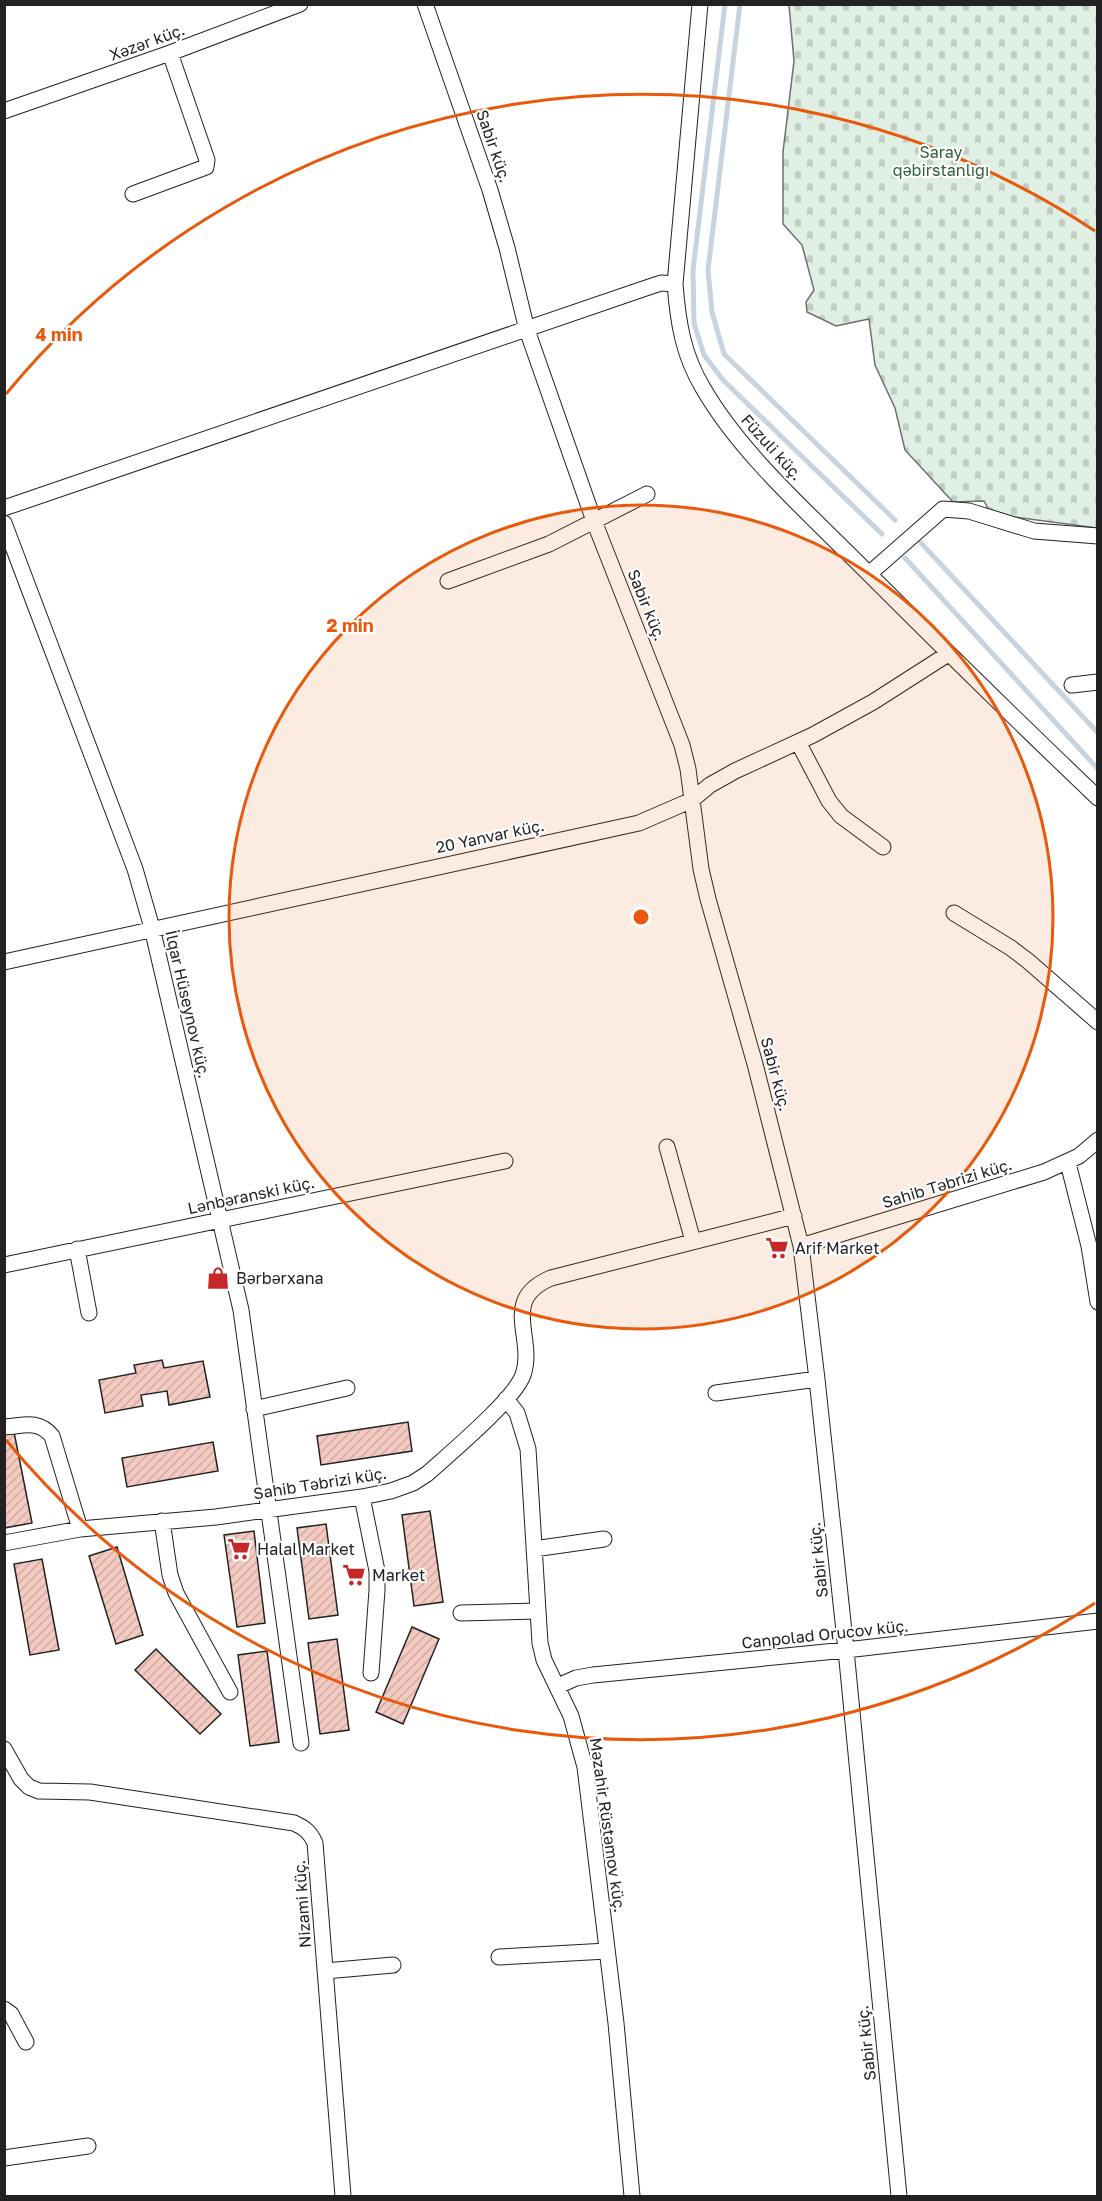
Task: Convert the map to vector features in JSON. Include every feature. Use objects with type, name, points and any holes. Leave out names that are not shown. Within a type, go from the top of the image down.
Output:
[{"type":"street","name":"Xəzər küç.","points":[[4,111],[170,53],[300,4]]},
{"type":"street","name":"Sabir küç.","points":[[426,4],[497,212],[527,330],[594,521],[682,745],[688,769],[701,869],[708,899],[756,1064],[801,1246],[818,1379],[846,1650],[899,2196]]},
{"type":"street","name":"Füzuli küç.","points":[[700,4],[675,284],[678,321],[687,354],[702,388],[734,435],[804,509],[948,654],[1098,798]]},
{"type":"street","points":[[133,194],[206,167],[207,160],[170,53]]},
{"type":"street","points":[[4,508],[646,288],[661,283],[675,284]]},
{"type":"street","points":[[448,581],[549,544],[647,494]]},
{"type":"street","points":[[869,574],[943,509],[969,511],[1034,531],[1098,536]]},
{"type":"street","name":"İlqar Hüseynov küç.","points":[[4,523],[135,869],[152,928],[241,1310],[301,1743]]},
{"type":"street","name":"20 Yanvar küç.","points":[[4,962],[639,823],[692,800],[710,785],[735,771],[798,742],[873,702],[948,654]]},
{"type":"street","points":[[1072,685],[1098,682]]},
{"type":"street","points":[[798,742],[829,801],[841,816],[883,847]]},
{"type":"street","points":[[954,914],[1020,954],[1098,1022]]},
{"type":"street","name":"Sahib Təbrizi küç.","points":[[801,1246],[1068,1163],[1098,1140]]},
{"type":"street","points":[[667,1147],[693,1241]]},
{"type":"street","name":"Lənbəranski küç.","points":[[4,1265],[506,1161]]},
{"type":"street","points":[[1068,1163],[1089,1246],[1098,1302]]},
{"type":"street","name":"Sahib Təbrizi küç.","points":[[4,1544],[80,1529],[195,1520],[362,1497],[391,1491],[413,1483],[427,1474],[513,1392],[523,1374],[524,1300],[538,1283],[794,1216]]},
{"type":"street","points":[[77,1249],[89,1313]]},
{"type":"street","points":[[716,1393],[818,1379]]},
{"type":"street","points":[[254,1409],[347,1388]]},
{"type":"street","name":"Məzahir Rüstəmov küç.","points":[[506,1399],[517,1413],[528,1449],[540,1643],[544,1660],[571,1716],[585,1767],[616,2023],[632,2196]]},
{"type":"street","points":[[4,1427],[36,1425],[45,1428],[52,1436],[80,1529]]},
{"type":"street","points":[[362,1497],[377,1571],[371,1673]]},
{"type":"street","points":[[162,1521],[170,1575],[176,1593],[230,1692]]},
{"type":"street","points":[[534,1550],[604,1539]]},
{"type":"street","points":[[461,1613],[538,1611]]},
{"type":"street","name":"Canpolad Orucov küç.","points":[[558,1686],[576,1678],[1098,1621]]},
{"type":"street","name":"Nizami küç.","points":[[4,1749],[21,1779],[29,1787],[39,1791],[90,1792],[294,1823],[305,1828],[315,1844],[343,2196]]},
{"type":"street","points":[[499,1957],[608,1951]]},
{"type":"street","points":[[325,1971],[393,1965]]},
{"type":"street","points":[[4,2009],[11,2014],[26,2042]]},
{"type":"street","points":[[4,2158],[88,2146]]},
{"type":"green space","name":"Saray qəbirstanlığı","points":[[789,5],[1097,5],[1097,528],[991,514],[984,501],[953,502],[905,450],[895,408],[875,365],[869,319],[836,326],[807,312],[806,302],[814,290],[802,245],[783,224],[783,152],[794,61]]},
{"type":"building","points":[[162,1360],[164,1368],[203,1361],[210,1397],[169,1405],[167,1391],[141,1395],[143,1406],[105,1413],[99,1380],[136,1373],[134,1365]]},
{"type":"building","points":[[408,1422],[412,1451],[321,1465],[317,1436]]},
{"type":"building","points":[[14,1432],[32,1523],[4,1528],[4,1434]]},
{"type":"building","points":[[213,1442],[218,1471],[127,1487],[122,1458]]},
{"type":"building","points":[[430,1511],[443,1602],[414,1606],[402,1515]]},
{"type":"building","points":[[326,1524],[338,1615],[309,1619],[297,1528]]},
{"type":"building","points":[[254,1531],[265,1623],[237,1627],[224,1535]]},
{"type":"building","points":[[117,1547],[143,1635],[116,1644],[89,1556]]},
{"type":"building","points":[[42,1559],[59,1650],[30,1655],[14,1564]]},
{"type":"building","points":[[412,1627],[439,1639],[403,1724],[376,1712]]},
{"type":"building","points":[[337,1639],[349,1730],[320,1734],[308,1643]]},
{"type":"building","points":[[156,1649],[221,1714],[200,1734],[135,1670]]},
{"type":"building","points":[[267,1651],[279,1742],[250,1746],[238,1655]]},
{"type":"waterway","points":[[725,4],[693,270],[694,323],[704,355],[723,380],[882,534]]},
{"type":"waterway","points":[[740,4],[708,270],[712,312],[724,354],[895,520]]},
{"type":"waterway","points":[[921,543],[1098,733]]},
{"type":"waterway","points":[[905,558],[1098,769]]},
{"type":"place","name":"Arif Market","points":[[777,1248]]},
{"type":"place","name":"Bərbərxana","points":[[218,1278]]},
{"type":"place","name":"Halal Market","points":[[239,1549]]},
{"type":"place","name":"Market","points":[[354,1575]]}]
